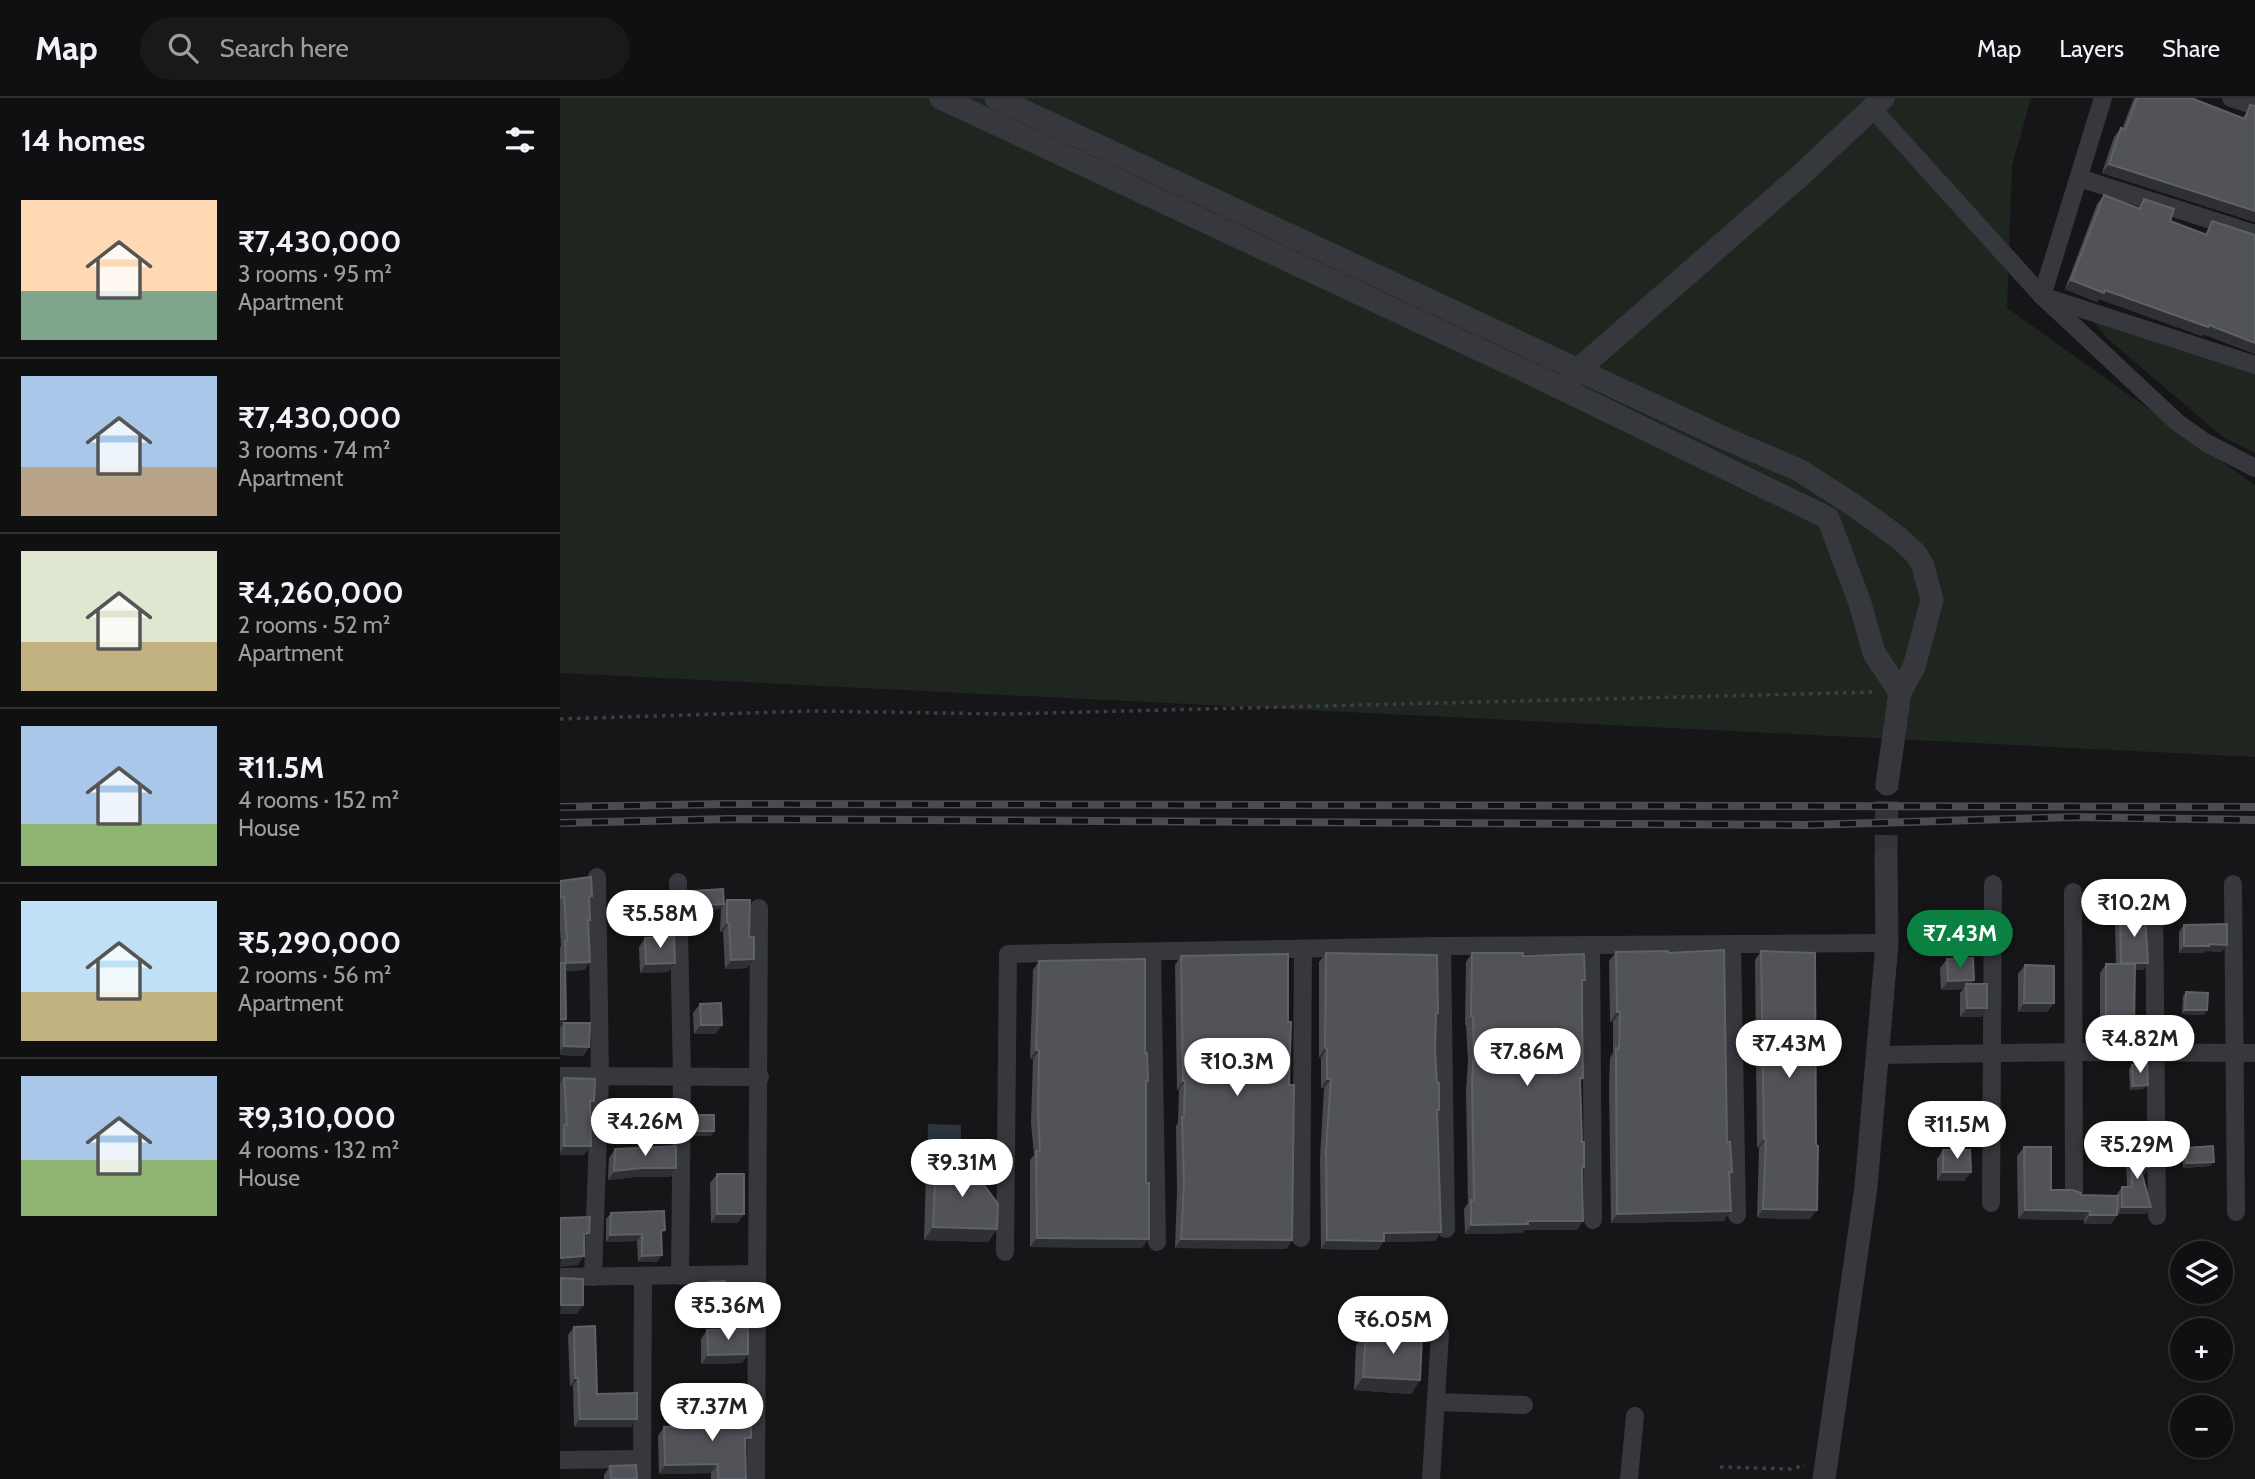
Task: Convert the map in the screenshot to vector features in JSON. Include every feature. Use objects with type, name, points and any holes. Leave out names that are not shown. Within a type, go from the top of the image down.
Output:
[{"type":"street","points":[[941,98],[1563,389],[1828,518],[1860,603],[1874,653],[1900,692]]},
{"type":"street","points":[[996,98],[1724,438],[1799,470],[1899,538],[1916,554],[1928,579],[1932,600],[1914,667],[1900,692],[1886,784]]},
{"type":"street","points":[[2042,296],[2103,98]]},
{"type":"street","points":[[2231,98],[2255,106]]},
{"type":"street","points":[[1563,389],[1579,369],[1802,174],[1878,103],[2042,296],[2178,423],[2205,442],[2255,468]]},
{"type":"street","points":[[2079,178],[2255,234]]},
{"type":"street","points":[[2042,296],[2255,365]]},
{"type":"street","points":[[1828,518],[1855,506]]},
{"type":"street","points":[[1826,1469],[1866,1186],[1886,943],[1886,858]]},
{"type":"street","points":[[593,1277],[600,1076],[597,877]]},
{"type":"street","points":[[678,883],[682,1076],[680,1276]]},
{"type":"street","points":[[1991,1202],[1993,884]]},
{"type":"street","points":[[2233,884],[2236,1212]]},
{"type":"street","points":[[2073,892],[2074,1191]]},
{"type":"street","points":[[2154,894],[2157,1216]]},
{"type":"street","points":[[757,1479],[760,1077],[758,908]]},
{"type":"street","points":[[1005,1252],[1008,954],[1442,946],[1886,943]]},
{"type":"street","points":[[1732,944],[1737,1215]]},
{"type":"street","points":[[1591,945],[1593,1220]]},
{"type":"street","points":[[1442,946],[1446,1229]]},
{"type":"street","points":[[1301,1238],[1303,950]]},
{"type":"street","points":[[1152,952],[1157,1242]]},
{"type":"street","points":[[1878,1055],[2255,1053]]},
{"type":"street","points":[[560,1076],[760,1077]]},
{"type":"street","points":[[560,1277],[757,1274]]},
{"type":"street","points":[[642,1479],[643,1276]]},
{"type":"street","points":[[1431,1479],[1440,1334]]},
{"type":"street","points":[[1436,1402],[1524,1405]]},
{"type":"street","points":[[1629,1479],[1635,1416]]},
{"type":"street","points":[[560,1460],[642,1459]]},
{"type":"path","points":[[560,719],[813,711],[1020,714],[1900,692]]},
{"type":"path","points":[[1720,1466],[1826,1469]]},
{"type":"shaded area","points":[[560,98],[2031,98],[2012,166],[2007,308],[2255,485],[2255,757],[560,673]]},
{"type":"shaded area","points":[[2089,317],[2255,374],[2255,453],[2223,437],[2108,339]]},
{"type":"shaded area","points":[[928,1124],[961,1125],[961,1172],[927,1171]]},
{"type":"building","points":[[2137,98],[2191,98],[2245,119],[2250,105],[2255,106],[2255,211],[2109,164],[2121,128],[2125,130]]},
{"type":"building","points":[[2104,195],[2140,209],[2144,199],[2174,209],[2170,221],[2207,235],[2212,221],[2255,235],[2255,343],[2209,325],[2208,327],[2071,280]]},
{"type":"building","points":[[591,877],[592,896],[589,896],[588,920],[590,962],[566,963],[564,897],[560,898],[560,881]]},
{"type":"building","points":[[723,889],[724,904],[693,906],[693,891]]},
{"type":"building","points":[[727,900],[750,900],[749,937],[754,937],[754,959],[731,960]]},
{"type":"building","points":[[2145,914],[2148,963],[2121,963],[2120,915]]},
{"type":"building","points":[[2227,924],[2227,945],[2184,946],[2184,925]]},
{"type":"building","points":[[674,937],[675,963],[646,964],[645,938]]},
{"type":"building","points":[[1724,950],[1727,1142],[1730,1142],[1732,1172],[1729,1172],[1731,1211],[1617,1214],[1616,1048],[1619,1049],[1620,1012],[1617,1012],[1616,952]]},
{"type":"building","points":[[1761,951],[1815,953],[1817,1210],[1763,1209],[1766,1139]]},
{"type":"building","points":[[1326,953],[1437,955],[1438,1013],[1435,1051],[1439,1083],[1437,1110],[1441,1232],[1384,1233],[1384,1241],[1327,1240],[1326,1149],[1331,1079],[1327,1079],[1325,1048]]},
{"type":"building","points":[[1472,953],[1523,953],[1523,956],[1584,954],[1583,1078],[1580,1078],[1584,1142],[1583,1221],[1471,1225],[1471,1200],[1474,1200]]},
{"type":"building","points":[[1288,954],[1288,1022],[1291,1022],[1289,1085],[1294,1085],[1292,1240],[1181,1239],[1185,1081],[1181,956]]},
{"type":"building","points":[[1973,958],[1974,980],[1948,981],[1947,959]]},
{"type":"building","points":[[1145,959],[1145,1053],[1148,1081],[1146,1183],[1149,1183],[1149,1239],[1037,1238],[1036,1151],[1040,1151],[1039,1050],[1036,1050],[1039,961]]},
{"type":"building","points":[[560,963],[565,963],[566,1019],[560,1019]]},
{"type":"building","points":[[2106,964],[2135,964],[2134,1026],[2106,1026]]},
{"type":"building","points":[[2025,965],[2054,966],[2054,1003],[2024,1003]]},
{"type":"building","points":[[1966,984],[1987,984],[1987,1008],[1967,1008]]},
{"type":"building","points":[[2186,992],[2208,993],[2207,1010],[2185,1010]]},
{"type":"building","points":[[721,1003],[722,1025],[701,1025],[700,1004]]},
{"type":"building","points":[[564,1023],[590,1023],[589,1047],[564,1046]]},
{"type":"building","points":[[2147,1064],[2148,1085],[2133,1086],[2132,1065]]},
{"type":"building","points":[[564,1078],[595,1079],[594,1101],[590,1101],[591,1146],[564,1146],[564,1125],[567,1125]]},
{"type":"building","points":[[696,1115],[714,1115],[714,1131],[696,1131]]},
{"type":"building","points":[[676,1146],[676,1168],[614,1171],[615,1149]]},
{"type":"building","points":[[2213,1146],[2214,1162],[2186,1163],[2186,1148]]},
{"type":"building","points":[[2024,1147],[2051,1147],[2051,1190],[2073,1190],[2081,1195],[2118,1196],[2117,1215],[2090,1215],[2090,1211],[2025,1210]]},
{"type":"building","points":[[2131,1149],[2150,1149],[2150,1167],[2140,1167],[2151,1207],[2122,1207],[2122,1187],[2132,1187]]},
{"type":"building","points":[[1943,1150],[1970,1150],[1971,1172],[1943,1172]]},
{"type":"building","points":[[936,1160],[969,1161],[968,1185],[984,1185],[998,1204],[997,1229],[933,1227]]},
{"type":"building","points":[[717,1174],[744,1174],[744,1214],[717,1214]]},
{"type":"building","points":[[664,1211],[662,1255],[642,1256],[642,1234],[610,1235],[611,1213]]},
{"type":"building","points":[[590,1217],[589,1233],[584,1234],[584,1256],[560,1258],[560,1218]]},
{"type":"building","points":[[561,1278],[583,1279],[583,1305],[561,1305]]},
{"type":"building","points":[[725,1281],[726,1301],[709,1302],[708,1282]]},
{"type":"building","points":[[595,1326],[597,1394],[637,1393],[637,1419],[580,1419],[578,1378],[575,1378],[574,1327]]},
{"type":"building","points":[[748,1329],[748,1354],[708,1355],[707,1330]]},
{"type":"building","points":[[1366,1332],[1422,1335],[1420,1380],[1363,1377]]},
{"type":"building","points":[[707,1410],[751,1410],[751,1438],[745,1438],[746,1479],[718,1479],[718,1464],[665,1465],[664,1427],[707,1426]]},
{"type":"building","points":[[636,1465],[637,1479],[611,1479],[610,1466]]},
{"type":"tunnel","points":[[1886,858],[1887,784]]},
{"type":"railway","points":[[560,807],[725,804],[2255,807]]},
{"type":"railway","points":[[560,823],[728,819],[1806,825],[2075,817],[2255,820]]}]
